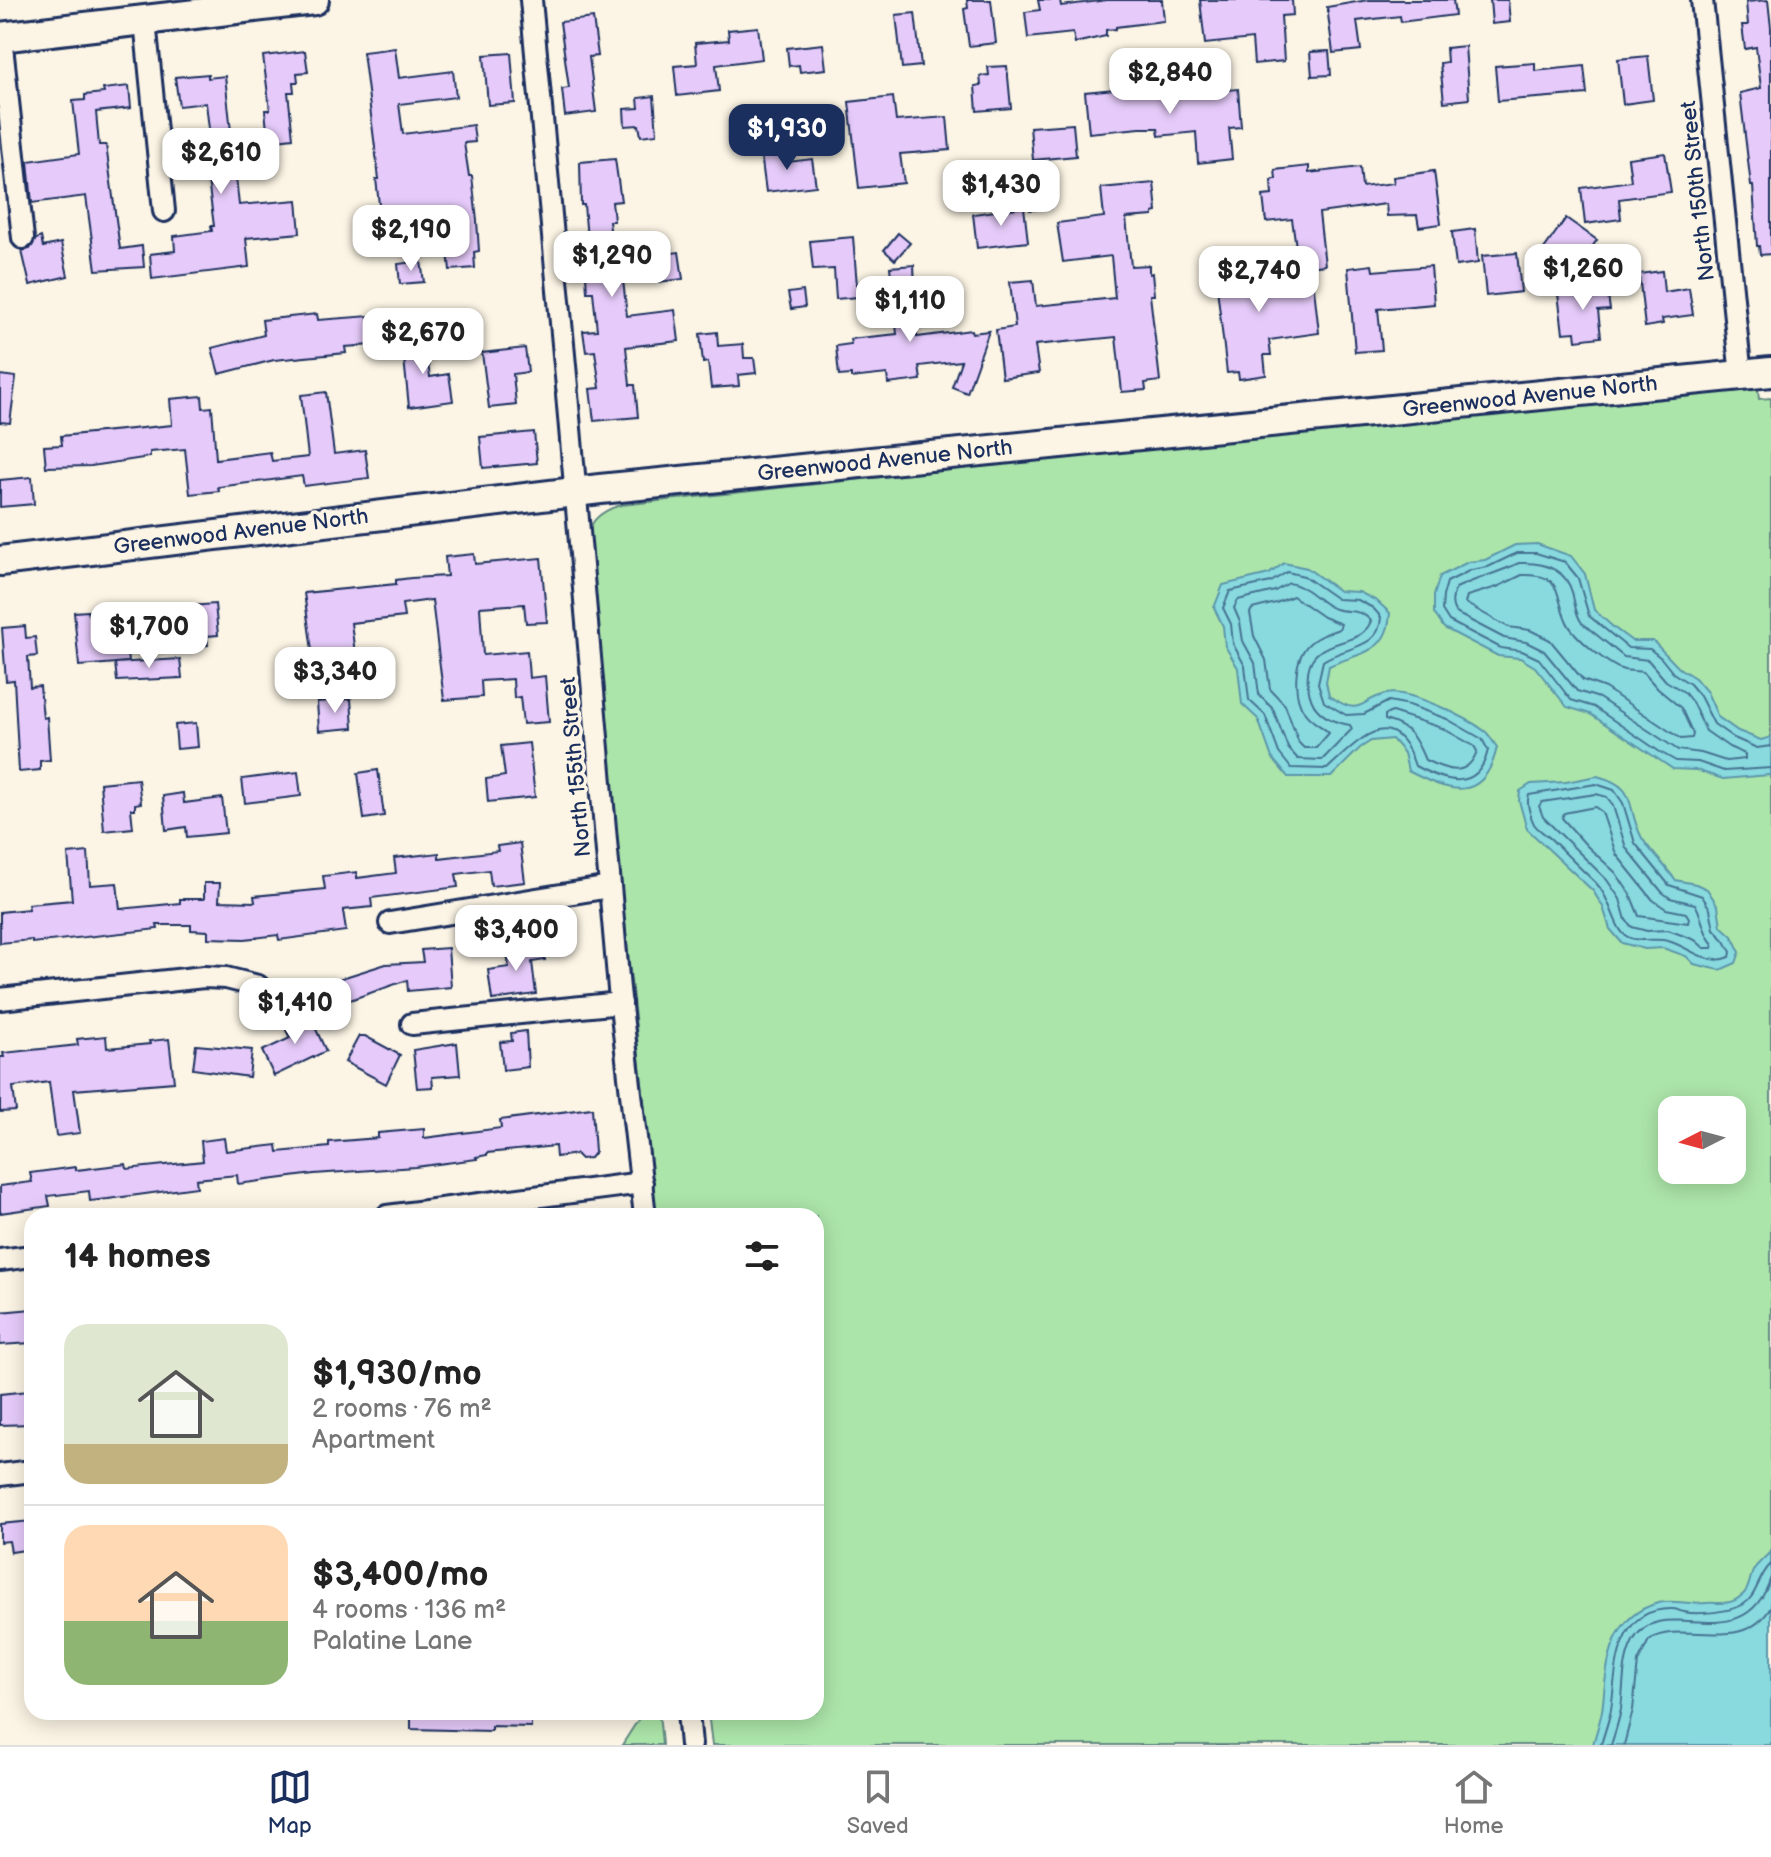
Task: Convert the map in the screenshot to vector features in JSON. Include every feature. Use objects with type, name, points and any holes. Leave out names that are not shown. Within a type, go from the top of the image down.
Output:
[{"type":"street","points":[[23,238],[0,37],[314,0]]},
{"type":"street","name":"North 155th Street","points":[[531,0],[610,887],[644,1208]]},
{"type":"street","name":"North 150th Street","points":[[1702,0],[1741,376]]},
{"type":"street","points":[[145,21],[164,211]]},
{"type":"street","name":"Greenwood Avenue North","points":[[0,561],[576,492],[1771,372]]},
{"type":"street","points":[[390,923],[610,887]]},
{"type":"street","points":[[0,999],[204,977],[235,979],[258,986]]},
{"type":"street","points":[[412,1024],[621,1003]]},
{"type":"street","points":[[449,1208],[642,1183]]},
{"type":"street","points":[[0,1260],[24,1257]]},
{"type":"street","points":[[0,1475],[24,1472]]},
{"type":"street","points":[[689,1720],[691,1745]]},
{"type":"green space","points":[[1757,383],[1759,399],[1771,398],[1771,1745],[712,1745],[709,1720],[824,1720],[824,1208],[655,1208],[585,547],[591,525],[600,515],[621,505]]},
{"type":"green space","points":[[638,1720],[660,1720],[662,1745],[622,1745]]},
{"type":"water","points":[[1537,544],[1571,556],[1585,574],[1594,610],[1632,641],[1653,641],[1707,692],[1718,717],[1738,731],[1761,740],[1771,737],[1771,777],[1723,779],[1696,770],[1673,769],[1590,714],[1567,707],[1535,667],[1520,658],[1498,656],[1444,628],[1434,613],[1434,595],[1440,576],[1468,562],[1485,560],[1515,545]]},
{"type":"water","points":[[1284,563],[1307,568],[1339,591],[1359,592],[1377,601],[1390,613],[1384,637],[1378,644],[1329,666],[1326,682],[1329,696],[1354,707],[1386,694],[1408,695],[1466,719],[1486,732],[1497,747],[1483,778],[1473,786],[1462,789],[1422,778],[1408,771],[1404,753],[1392,739],[1371,741],[1331,777],[1288,777],[1272,758],[1258,719],[1242,704],[1238,668],[1225,646],[1223,626],[1214,608],[1223,585],[1269,574]]},
{"type":"water","points":[[1597,776],[1610,780],[1625,791],[1641,836],[1675,880],[1707,889],[1718,906],[1721,926],[1732,936],[1740,952],[1736,963],[1720,970],[1694,964],[1686,956],[1663,948],[1645,949],[1622,943],[1610,929],[1603,907],[1593,891],[1527,829],[1519,801],[1520,791],[1531,784]]},
{"type":"water","points":[[1771,1551],[1771,1745],[1593,1745],[1614,1642],[1630,1618],[1642,1609],[1664,1602],[1733,1601],[1744,1593],[1754,1569]]},
{"type":"building","points":[[967,0],[991,0],[996,43],[969,46],[964,9],[968,8]]},
{"type":"building","points":[[1038,0],[1060,0],[1061,6],[1107,0],[1162,0],[1164,21],[1116,27],[1106,30],[1106,36],[1075,43],[1073,33],[1028,38],[1025,12],[1040,10]]},
{"type":"building","points":[[1200,0],[1292,0],[1293,15],[1281,16],[1284,61],[1254,64],[1252,39],[1205,44]]},
{"type":"building","points":[[1368,0],[1453,0],[1455,15],[1401,22],[1400,16],[1357,21],[1361,50],[1333,53],[1327,7]]},
{"type":"building","points":[[1490,0],[1508,0],[1510,22],[1492,24]]},
{"type":"building","points":[[1768,0],[1771,28],[1771,254],[1760,255],[1740,93],[1761,88],[1756,47],[1745,49],[1742,25],[1748,25],[1746,2]]},
{"type":"building","points":[[915,13],[921,66],[902,68],[896,15]]},
{"type":"building","points":[[593,18],[598,56],[589,57],[596,112],[565,116],[562,89],[569,88],[560,22]]},
{"type":"building","points":[[758,27],[762,59],[716,65],[719,91],[677,96],[674,66],[697,64],[695,43],[729,40],[728,30]]},
{"type":"building","points":[[823,44],[826,69],[800,72],[799,65],[789,66],[787,48]]},
{"type":"building","points":[[1465,46],[1469,99],[1444,102],[1440,63],[1447,62],[1446,48]]},
{"type":"building","points":[[395,48],[399,78],[453,71],[456,97],[399,104],[403,134],[473,125],[475,142],[464,143],[469,176],[472,176],[477,221],[479,251],[474,252],[475,268],[450,270],[445,225],[441,225],[440,214],[381,221],[376,179],[379,179],[363,52]]},
{"type":"building","points":[[305,51],[308,72],[297,73],[298,82],[293,82],[294,92],[288,92],[293,138],[268,141],[265,110],[270,110],[263,56]]},
{"type":"building","points":[[1329,51],[1331,75],[1312,76],[1310,52]]},
{"type":"building","points":[[511,53],[515,103],[488,105],[484,55]]},
{"type":"building","points":[[1648,56],[1653,100],[1623,104],[1618,59]]},
{"type":"building","points":[[1535,63],[1535,71],[1584,66],[1587,94],[1498,101],[1495,66]]},
{"type":"building","points":[[1007,66],[1011,108],[977,111],[975,86],[981,85],[980,76],[989,75],[988,67]]},
{"type":"building","points":[[208,74],[208,78],[225,76],[239,205],[297,200],[300,233],[246,238],[249,267],[152,279],[150,254],[175,251],[174,236],[212,231],[211,226],[214,226],[199,140],[210,138],[206,103],[179,106],[175,77]]},
{"type":"building","points":[[129,86],[131,108],[96,112],[99,145],[106,145],[120,249],[142,246],[144,267],[96,270],[86,196],[32,203],[28,161],[79,154],[73,101],[85,100],[85,95],[104,93],[103,89]]},
{"type":"building","points":[[1125,88],[1126,93],[1182,88],[1182,94],[1238,89],[1241,127],[1229,128],[1232,159],[1198,163],[1196,132],[1159,136],[1158,128],[1140,128],[1089,133],[1085,92]]},
{"type":"building","points":[[654,96],[657,134],[641,136],[639,125],[625,126],[624,109],[639,108],[638,98]]},
{"type":"building","points":[[893,97],[896,121],[947,117],[950,150],[900,154],[904,183],[859,188],[849,102]]},
{"type":"building","points":[[1073,124],[1076,156],[1033,160],[1030,127]]},
{"type":"building","points":[[786,150],[788,162],[812,159],[816,186],[766,192],[761,154]]},
{"type":"building","points":[[1665,153],[1671,192],[1619,199],[1621,219],[1585,224],[1581,188],[1631,181],[1628,158]]},
{"type":"building","points":[[615,159],[621,201],[612,202],[614,221],[609,221],[614,263],[621,262],[627,316],[675,310],[679,341],[626,347],[630,385],[635,385],[638,417],[594,421],[590,389],[600,388],[595,351],[586,352],[583,331],[597,330],[593,292],[587,292],[586,275],[579,276],[576,251],[588,250],[584,205],[581,205],[580,162]]},
{"type":"building","points":[[1309,166],[1309,173],[1360,167],[1362,187],[1394,183],[1393,177],[1434,171],[1441,224],[1419,227],[1417,215],[1387,216],[1386,204],[1319,213],[1325,265],[1299,268],[1292,219],[1266,222],[1263,196],[1272,195],[1271,180],[1276,179],[1275,170]]},
{"type":"building","points":[[1154,183],[1157,212],[1153,216],[1126,218],[1131,266],[1149,265],[1149,274],[1152,273],[1154,295],[1150,295],[1160,381],[1145,383],[1146,390],[1122,392],[1116,337],[1035,345],[1039,373],[1002,378],[996,330],[1015,327],[1010,282],[1033,280],[1036,306],[1115,298],[1111,256],[1063,262],[1057,223],[1104,217],[1101,188]]},
{"type":"building","points":[[1050,190],[1051,208],[1030,210],[1029,191]]},
{"type":"building","points":[[1024,207],[1028,242],[977,248],[973,214]]},
{"type":"building","points":[[1566,218],[1597,240],[1582,261],[1575,256],[1567,266],[1544,249]]},
{"type":"building","points":[[1475,229],[1478,263],[1456,266],[1452,232]]},
{"type":"building","points":[[898,233],[910,243],[895,260],[884,250]]},
{"type":"building","points":[[41,237],[43,247],[61,243],[68,276],[30,285],[22,251],[30,249]]},
{"type":"building","points":[[853,237],[858,297],[836,299],[834,269],[813,270],[810,241]]},
{"type":"building","points":[[679,252],[683,279],[659,282],[656,255]]},
{"type":"building","points":[[1249,253],[1253,286],[1313,279],[1319,333],[1269,340],[1271,355],[1264,355],[1266,375],[1239,379],[1238,372],[1227,373],[1217,288],[1214,288],[1212,272],[1217,272],[1216,265],[1223,264],[1222,256]]},
{"type":"building","points":[[1517,253],[1521,292],[1486,296],[1482,256]]},
{"type":"building","points":[[421,261],[424,282],[400,284],[398,264]]},
{"type":"building","points":[[914,265],[917,337],[971,330],[972,333],[989,331],[967,393],[952,387],[961,361],[919,366],[921,380],[888,384],[887,374],[851,378],[851,375],[839,376],[836,346],[851,344],[850,339],[897,334],[890,267]]},
{"type":"building","points":[[1372,265],[1373,271],[1431,266],[1434,304],[1378,309],[1382,350],[1355,352],[1348,268]]},
{"type":"building","points":[[1662,271],[1664,292],[1689,288],[1693,315],[1662,319],[1663,324],[1645,327],[1639,274]]},
{"type":"building","points":[[1607,288],[1610,310],[1598,311],[1601,337],[1576,340],[1575,332],[1563,333],[1558,294]]},
{"type":"building","points":[[803,291],[805,307],[791,309],[788,293]]},
{"type":"building","points":[[317,314],[318,320],[370,316],[372,345],[345,347],[346,353],[274,360],[219,374],[212,348],[264,335],[262,320]]},
{"type":"building","points":[[717,332],[718,346],[743,344],[744,358],[754,358],[756,373],[738,375],[739,386],[711,388],[708,362],[703,363],[700,334]]},
{"type":"building","points":[[424,336],[430,377],[449,374],[453,401],[409,407],[402,339]]},
{"type":"building","points":[[525,348],[528,372],[513,374],[516,405],[489,408],[482,353]]},
{"type":"building","points":[[0,375],[16,377],[10,423],[0,422]]},
{"type":"building","points":[[326,392],[334,454],[365,450],[369,478],[304,486],[302,476],[218,487],[219,491],[190,494],[185,449],[150,452],[150,457],[91,466],[46,467],[44,446],[62,445],[61,436],[172,425],[170,399],[202,396],[203,408],[212,407],[216,459],[270,452],[272,461],[308,457],[301,395]]},
{"type":"building","points":[[534,432],[537,463],[483,468],[480,437]]},
{"type":"building","points":[[32,477],[34,504],[0,507],[0,480]]},
{"type":"building","points":[[474,554],[475,564],[541,558],[547,622],[526,623],[524,604],[480,607],[483,655],[527,651],[529,678],[545,676],[549,722],[523,724],[520,697],[514,698],[513,679],[481,681],[482,697],[444,700],[432,600],[402,604],[404,617],[351,623],[356,661],[326,669],[325,664],[314,665],[304,593],[447,576],[445,557]]},
{"type":"building","points":[[215,604],[218,635],[207,636],[208,645],[181,647],[177,607]]},
{"type":"building","points":[[88,611],[89,616],[124,612],[129,662],[79,666],[74,612]]},
{"type":"building","points":[[25,626],[26,638],[35,637],[37,656],[28,657],[30,687],[40,686],[43,718],[47,717],[50,760],[40,761],[40,770],[19,772],[14,680],[6,681],[2,628]]},
{"type":"building","points":[[180,659],[182,678],[117,681],[115,663]]},
{"type":"building","points":[[351,699],[353,728],[319,731],[317,702]]},
{"type":"building","points":[[196,723],[198,747],[177,749],[175,725]]},
{"type":"building","points":[[529,743],[535,797],[488,802],[486,779],[505,776],[501,746]]},
{"type":"building","points":[[378,770],[384,816],[364,819],[358,773]]},
{"type":"building","points":[[298,772],[301,796],[245,803],[242,779]]},
{"type":"building","points":[[138,779],[141,803],[131,809],[133,828],[104,831],[100,783]]},
{"type":"building","points":[[183,793],[184,803],[222,798],[226,833],[187,837],[186,827],[166,830],[163,796]]},
{"type":"building","points":[[520,843],[525,882],[491,886],[489,870],[456,874],[458,887],[371,898],[372,907],[343,910],[346,931],[279,940],[278,935],[245,939],[208,938],[208,931],[191,930],[191,925],[157,925],[158,929],[32,943],[32,940],[0,943],[0,912],[29,909],[28,904],[72,900],[68,854],[88,852],[90,885],[117,883],[120,909],[180,903],[180,899],[204,899],[204,883],[220,883],[219,901],[255,902],[254,896],[325,889],[323,876],[357,872],[357,878],[396,873],[394,858],[439,853],[439,858],[498,851],[497,846]]},
{"type":"building","points":[[542,943],[545,960],[532,962],[536,994],[492,1000],[488,970],[509,967],[506,947]]},
{"type":"building","points":[[448,948],[451,987],[408,991],[407,980],[333,1006],[326,983],[386,964],[423,962],[421,950]]},
{"type":"building","points":[[309,1014],[326,1051],[274,1076],[262,1051],[290,1038],[284,1026]]},
{"type":"building","points":[[526,1031],[528,1067],[503,1070],[500,1042],[512,1041],[511,1033]]},
{"type":"building","points":[[106,1036],[107,1048],[169,1039],[174,1082],[74,1090],[80,1133],[56,1136],[49,1082],[13,1087],[16,1111],[0,1112],[0,1057],[4,1057],[3,1053],[78,1045],[77,1039]]},
{"type":"building","points":[[359,1036],[365,1036],[400,1055],[386,1084],[345,1062]]},
{"type":"building","points":[[457,1043],[460,1075],[432,1077],[433,1087],[417,1088],[413,1050]]},
{"type":"building","points":[[196,1045],[252,1050],[249,1077],[193,1069]]},
{"type":"building","points":[[592,1108],[595,1152],[590,1158],[581,1159],[576,1154],[556,1157],[555,1146],[487,1153],[477,1159],[415,1167],[314,1174],[238,1184],[237,1175],[196,1179],[197,1187],[90,1201],[89,1191],[48,1196],[50,1206],[0,1213],[0,1186],[32,1182],[30,1173],[76,1167],[76,1170],[126,1164],[127,1169],[203,1161],[201,1141],[224,1138],[226,1151],[277,1145],[278,1152],[329,1147],[329,1142],[378,1138],[378,1133],[424,1129],[424,1138],[501,1128],[500,1120]]},
{"type":"building","points":[[24,1310],[24,1344],[0,1345],[0,1312]]},
{"type":"building","points":[[24,1391],[24,1424],[0,1425],[0,1394]]},
{"type":"building","points":[[24,1522],[24,1550],[11,1552],[9,1541],[0,1542],[0,1524]]},
{"type":"building","points":[[411,1720],[531,1720],[531,1727],[491,1726],[491,1731],[411,1729]]}]
